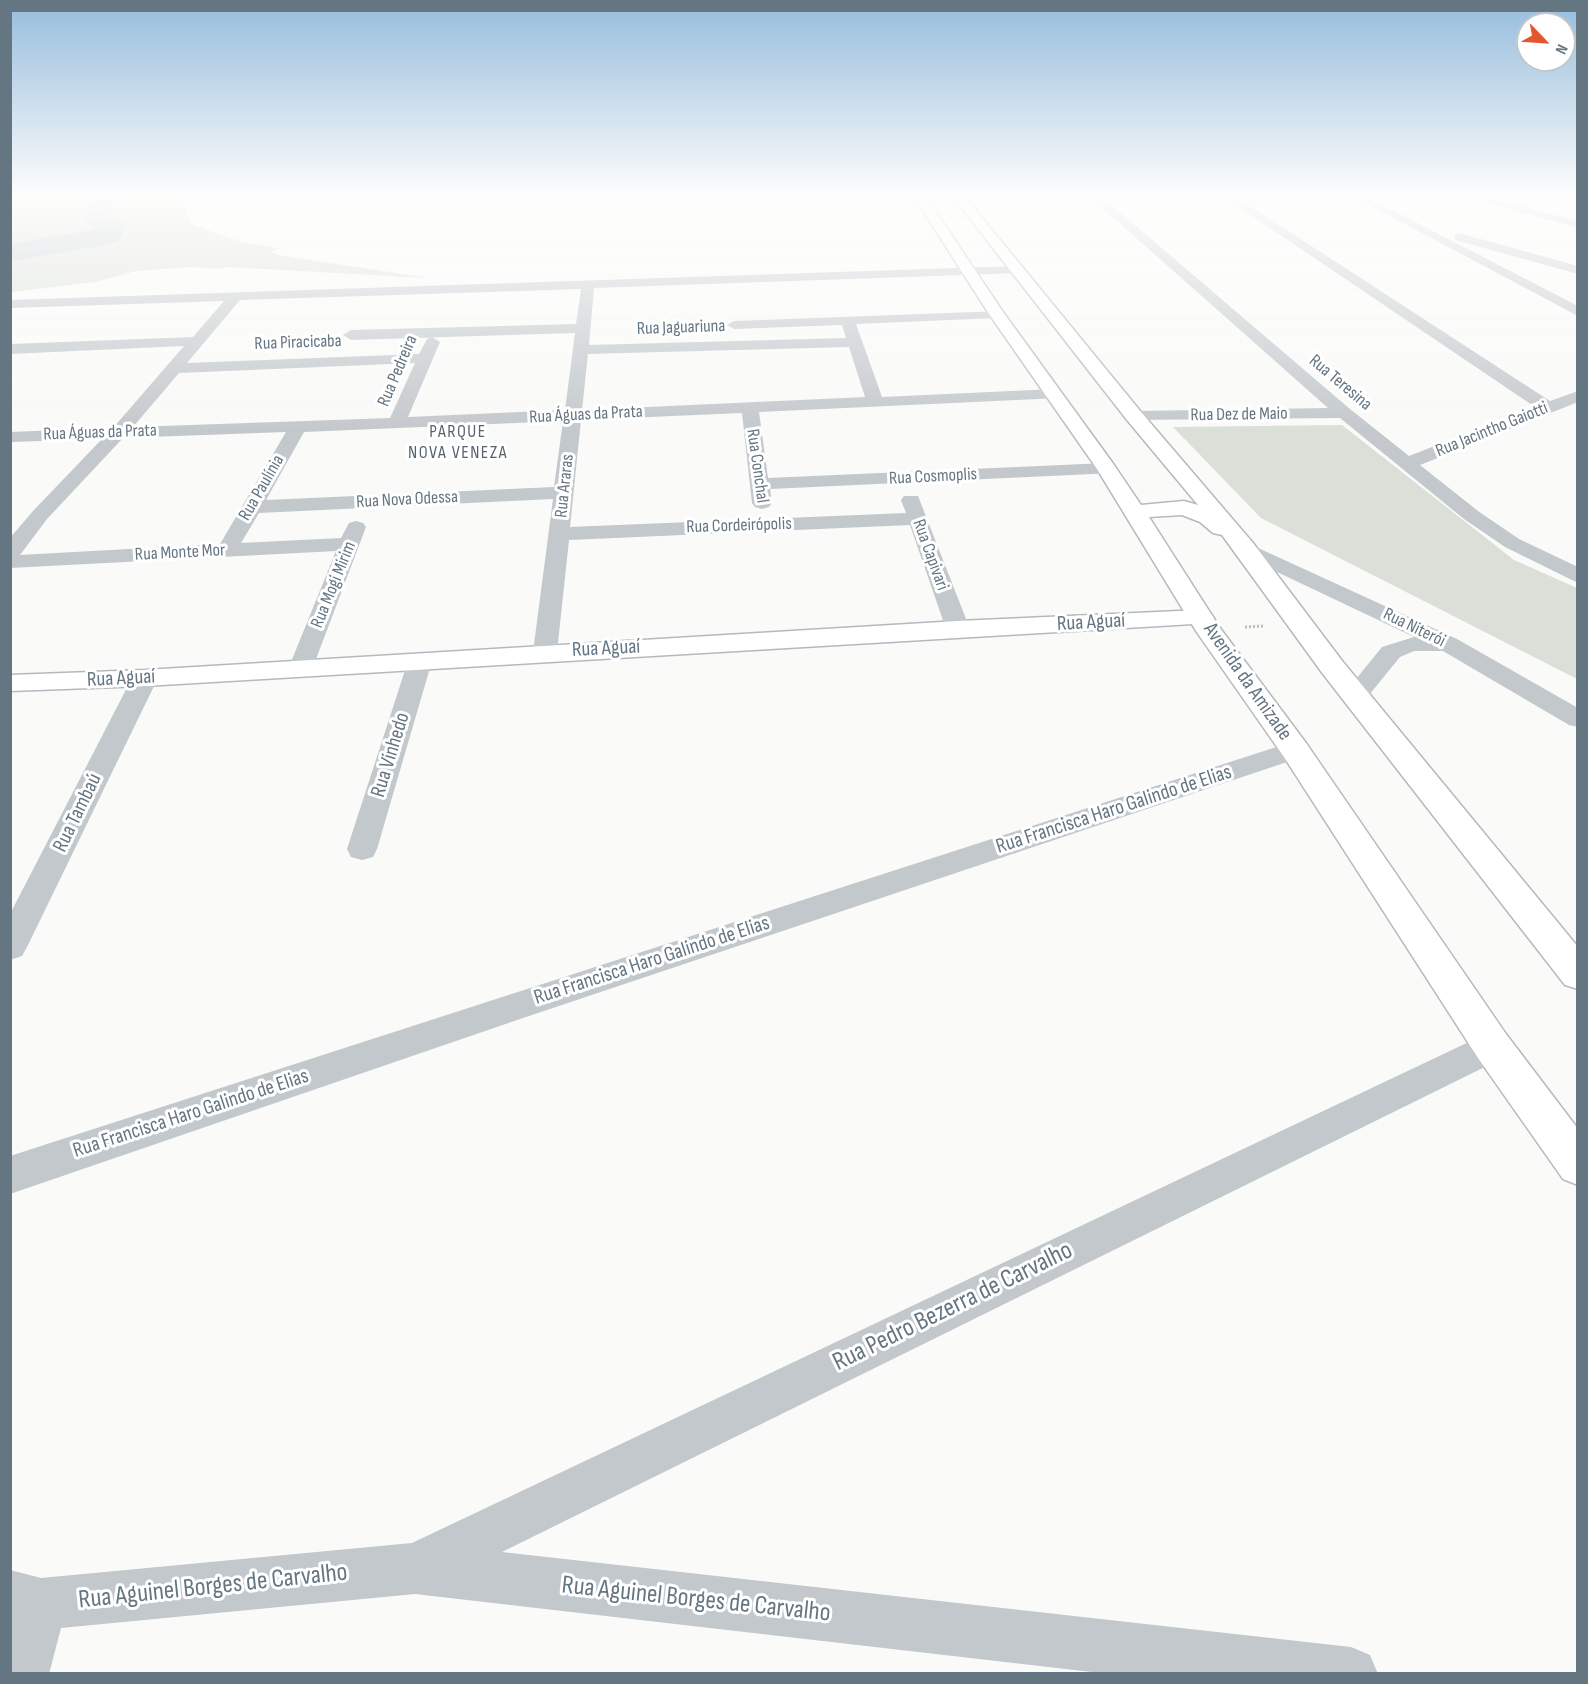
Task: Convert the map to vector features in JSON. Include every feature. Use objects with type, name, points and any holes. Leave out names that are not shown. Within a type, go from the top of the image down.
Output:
[{"type":"main road","name":"Avenida da Amizade","points":[[972,276],[1107,469],[1205,625],[1295,750],[1492,1046],[1578,1166]]},
{"type":"main road","points":[[1021,276],[1245,548],[1298,622],[1578,974]]},
{"type":"main road","points":[[1133,512],[1184,508],[1194,511],[1208,517],[1245,548]]},
{"type":"main road","name":"Rua Aguaí","points":[[10,683],[145,678],[546,652],[958,630],[1205,625]]},
{"type":"street","points":[[10,304],[588,284],[728,285],[903,276]]},
{"type":"street","name":"Rua Teresina","points":[[1186,276],[1344,413],[1471,515],[1512,543],[1578,576]]},
{"type":"street","points":[[1348,276],[1549,408]]},
{"type":"street","points":[[1508,276],[1578,312]]},
{"type":"street","name":"Rua Araras","points":[[546,652],[588,284]]},
{"type":"street","points":[[335,361],[376,291]]},
{"type":"street","points":[[10,553],[40,515],[119,432],[235,297]]},
{"type":"street","points":[[737,346],[733,319],[848,321],[998,314]]},
{"type":"street","points":[[848,321],[876,402]]},
{"type":"street","points":[[351,335],[582,328]]},
{"type":"street","name":"Rua Pedreira","points":[[397,423],[435,333]]},
{"type":"street","points":[[10,349],[198,341]]},
{"type":"street","name":"Rua Jaguariuna","points":[[581,350],[854,342]]},
{"type":"street","points":[[10,368],[34,348]]},
{"type":"street","name":"Rua Piracicaba","points":[[173,368],[425,358]]},
{"type":"street","name":"Rua Águas da Prata","points":[[10,436],[298,427],[1053,394]]},
{"type":"street","name":"Rua Jacintho Gaiotti","points":[[1407,464],[1578,396]]},
{"type":"street","name":"Rua Conchal","points":[[750,408],[765,524]]},
{"type":"street","name":"Rua Dez de Maio","points":[[1134,416],[1344,413]]},
{"type":"street","name":"Rua Paulínia","points":[[227,550],[298,427]]},
{"type":"street","name":"Rua Cosmoplis","points":[[759,484],[1107,469]]},
{"type":"street","name":"Rua Capivari","points":[[905,479],[917,519],[958,630]]},
{"type":"street","name":"Rua Nova Odessa","points":[[251,507],[563,493]]},
{"type":"street","name":"Rua Mogi Mirim","points":[[301,667],[365,502]]},
{"type":"street","points":[[10,517],[40,515]]},
{"type":"street","name":"Rua Cordeirópolis","points":[[561,534],[917,519]]},
{"type":"street","name":"Rua Monte Mor","points":[[10,562],[350,544]]},
{"type":"street","name":"Rua Niterói","points":[[1245,548],[1448,644],[1578,719]]},
{"type":"street","points":[[1356,695],[1391,652],[1410,644],[1448,644]]},
{"type":"street","name":"Rua Vinhedo","points":[[362,849],[420,661]]},
{"type":"street","name":"Rua Tambaú","points":[[10,947],[145,678]]},
{"type":"street","name":"Rua Francisca Haro Galindo de Elias","points":[[10,1175],[520,1004],[1295,750]]},
{"type":"street","name":"Rua Pedro Bezerra de Carvalho","points":[[415,1568],[1492,1046]]},
{"type":"street","name":"Rua Aguinel Borges de Carvalho","points":[[26,1600],[415,1568],[1351,1674]]},
{"type":"street","points":[[22,1674],[26,1600]]},
{"type":"path","points":[[1205,625],[1298,622]]},
{"type":"shaded area","points":[[11,276],[119,276],[95,282],[11,292]]},
{"type":"shaded area","points":[[383,276],[411,276],[427,278]]},
{"type":"shaded area","points":[[1342,425],[1514,560],[1577,588],[1577,679],[1261,518],[1173,427]]},
{"type":"district","name":"PARQUE NOVA VENEZA","points":[[458,442]]}]
